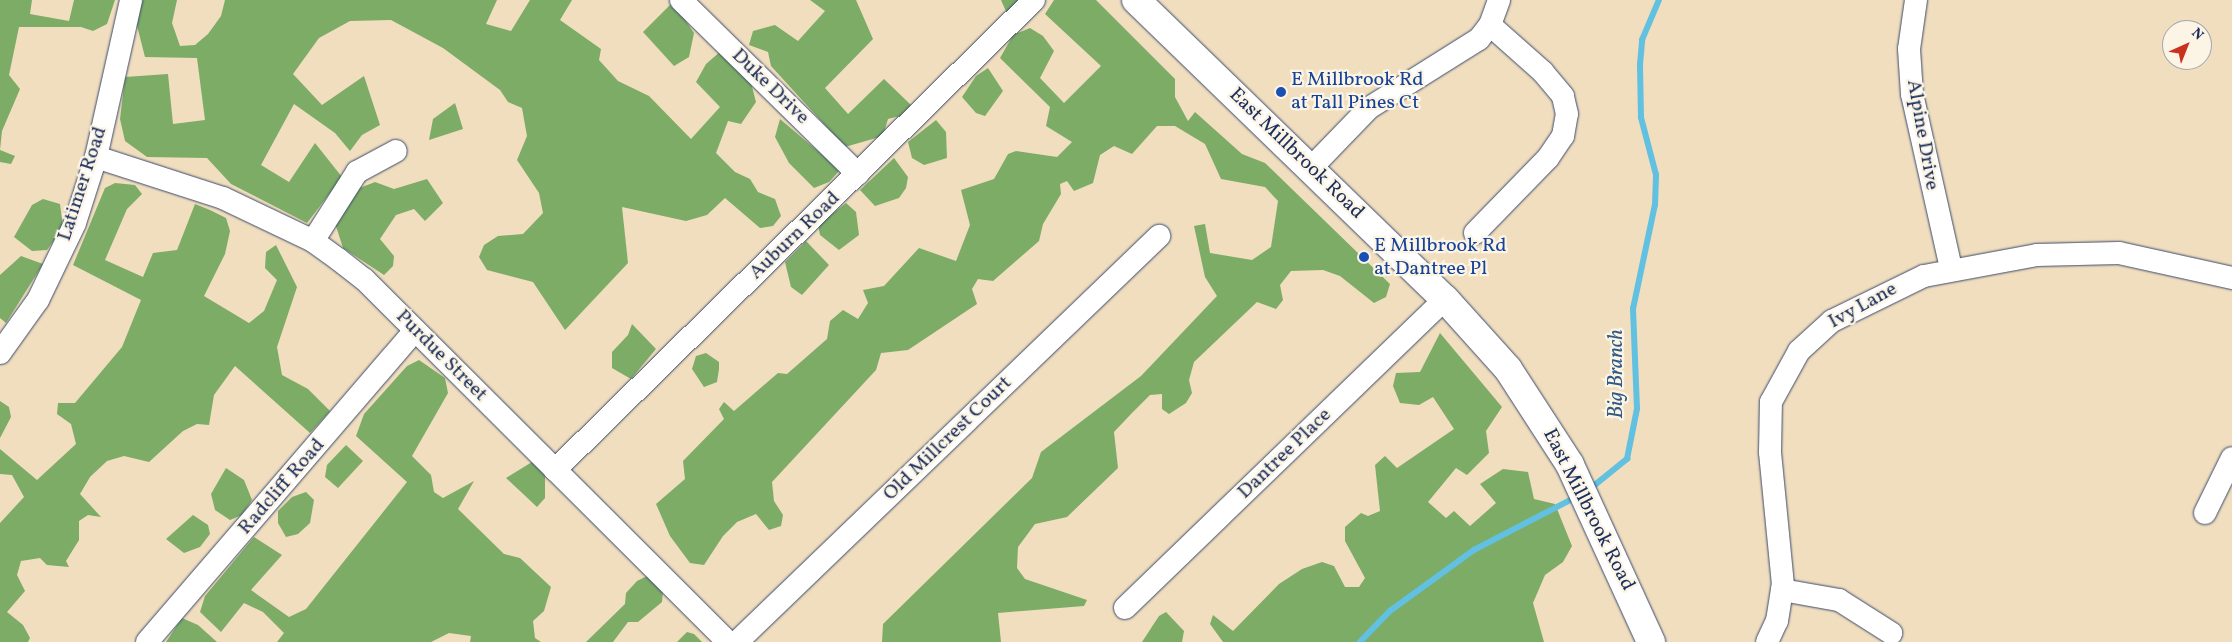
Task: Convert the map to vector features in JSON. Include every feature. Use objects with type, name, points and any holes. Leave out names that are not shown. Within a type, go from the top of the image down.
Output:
[{"type":"main road","name":"East Millbrook Road","points":[[1136,0],[1446,299],[1508,369],[1553,434],[1590,504],[1651,642]]},
{"type":"street","name":"Latimer Road","points":[[0,353],[38,300],[74,223],[96,157],[131,0]]},
{"type":"street","name":"Duke Drive","points":[[681,0],[858,174]]},
{"type":"street","name":"Auburn Road","points":[[555,470],[1034,0]]},
{"type":"street","points":[[1311,168],[1369,108],[1479,39],[1490,25],[1499,0]]},
{"type":"street","name":"Alpine Drive","points":[[1916,0],[1909,49],[1912,94],[1951,268]]},
{"type":"street","points":[[1475,233],[1548,158],[1563,136],[1566,114],[1563,96],[1543,72],[1490,25]]},
{"type":"street","points":[[312,241],[357,172],[396,151]]},
{"type":"street","name":"Purdue Street","points":[[96,157],[223,198],[312,241],[364,279],[728,642]]},
{"type":"street","name":"Old Millcrest Court","points":[[737,642],[1159,236]]},
{"type":"street","name":"Ivy Lane","points":[[1767,642],[1777,621],[1782,590],[1769,422],[1778,384],[1799,351],[1832,321],[1885,291],[1951,268],[2037,255],[2119,253],[2232,278]]},
{"type":"street","name":"Dantree Place","points":[[1125,608],[1446,299]]},
{"type":"street","name":"Radcliff Road","points":[[147,642],[415,330]]},
{"type":"street","points":[[2205,513],[2232,458]]},
{"type":"street","points":[[1782,590],[1840,600],[1891,634]]},
{"type":"green space","points":[[0,0],[32,0],[30,14],[69,21],[74,0],[115,0],[107,24],[93,31],[81,27],[19,27],[9,75],[20,89],[2,131],[0,150]]},
{"type":"green space","points":[[142,0],[177,0],[172,23],[180,46],[195,45],[208,34],[221,16],[225,0],[497,0],[486,24],[511,31],[530,0],[572,0],[560,20],[601,49],[599,60],[618,81],[649,96],[691,139],[720,107],[696,82],[706,64],[721,51],[750,79],[756,102],[741,124],[728,121],[716,153],[735,172],[750,179],[758,192],[775,199],[781,216],[773,226],[760,228],[725,198],[707,215],[686,221],[622,207],[628,263],[565,330],[533,282],[487,270],[479,257],[484,245],[498,236],[523,234],[543,213],[539,193],[517,160],[527,136],[522,108],[508,102],[500,90],[443,48],[391,20],[350,21],[319,38],[293,74],[322,105],[364,76],[380,125],[362,135],[350,151],[335,133],[294,104],[261,165],[289,182],[315,143],[342,177],[307,223],[231,184],[207,158],[147,157],[125,141],[120,119],[125,77],[168,74],[173,124],[205,120],[197,58],[145,57],[135,18]]},
{"type":"green space","points":[[810,0],[856,0],[873,39],[825,88],[848,114],[884,79],[911,105],[900,116],[888,119],[883,136],[845,147],[771,66],[768,52],[749,45],[753,31],[775,25],[798,41],[825,11]]},
{"type":"green space","points":[[1001,0],[1021,0],[1008,16]]},
{"type":"green space","points":[[1054,0],[1096,0],[1175,79],[1175,97],[1188,121],[1195,112],[1242,154],[1265,163],[1390,284],[1386,297],[1374,303],[1340,276],[1323,270],[1291,271],[1280,285],[1283,300],[1276,309],[1257,302],[1194,362],[1189,380],[1192,393],[1186,403],[1169,414],[1162,409],[1162,394],[1150,395],[1131,414],[1114,432],[1118,468],[1067,517],[1035,524],[1018,547],[1017,568],[1025,579],[1087,600],[1084,606],[998,613],[1001,642],[882,642],[883,624],[1032,478],[1041,452],[1141,376],[1217,296],[1205,277],[1194,226],[1205,224],[1210,253],[1252,260],[1271,247],[1278,201],[1265,187],[1221,179],[1205,144],[1175,126],[1157,126],[1132,154],[1114,146],[1100,155],[1093,183],[1074,191],[1067,181],[1060,184],[1061,194],[1043,224],[1039,241],[993,281],[978,279],[972,289],[977,304],[908,350],[881,353],[876,370],[772,482],[774,501],[783,515],[781,526],[769,530],[756,514],[737,522],[723,536],[704,565],[690,563],[670,536],[656,504],[685,479],[683,461],[724,419],[719,409],[724,402],[734,411],[778,373],[787,374],[827,339],[830,321],[843,310],[858,319],[868,303],[863,290],[884,286],[919,248],[956,261],[970,225],[961,190],[994,179],[1008,154],[1016,151],[1057,157],[1072,142],[1046,126],[1050,107],[1000,58],[1013,35],[1030,28],[1043,36],[1054,51],[1040,78],[1064,103],[1101,66],[1045,14]]},
{"type":"green space","points":[[673,2],[694,33],[689,57],[674,66],[643,32]]},
{"type":"green space","points":[[988,68],[1003,91],[985,116],[976,113],[962,97],[976,76]]},
{"type":"green space","points":[[455,103],[463,129],[429,140],[433,119]]},
{"type":"green space","points":[[780,119],[840,170],[829,182],[814,188],[789,163],[775,137]]},
{"type":"green space","points":[[936,120],[946,132],[947,158],[924,165],[912,158],[908,142]]},
{"type":"green space","points":[[0,150],[15,156],[11,164],[0,162]]},
{"type":"green space","points":[[894,158],[908,177],[906,188],[899,198],[875,206],[860,190]]},
{"type":"green space","points":[[427,179],[443,203],[425,221],[414,209],[396,215],[380,239],[394,256],[393,266],[384,275],[343,248],[335,223],[357,189],[375,182],[394,189]]},
{"type":"green space","points":[[115,183],[135,185],[142,194],[127,209],[105,260],[143,277],[153,253],[177,250],[195,204],[210,210],[226,218],[230,231],[225,254],[204,296],[249,323],[264,311],[277,280],[265,268],[266,252],[276,245],[297,287],[277,347],[282,375],[308,389],[330,411],[310,433],[235,366],[214,395],[209,425],[197,424],[183,431],[149,462],[124,456],[107,461],[90,477],[80,494],[101,517],[88,515],[79,521],[79,540],[66,561],[69,567],[47,565],[40,558],[21,561],[17,575],[25,591],[7,612],[23,625],[30,638],[28,642],[0,642],[0,523],[24,497],[12,475],[0,474],[0,449],[37,480],[76,444],[71,424],[57,414],[58,403],[75,403],[122,347],[141,300],[73,265],[105,188]]},
{"type":"green space","points":[[43,199],[60,204],[63,227],[47,250],[32,251],[14,237],[32,205]]},
{"type":"green space","points":[[846,203],[856,212],[859,235],[839,250],[820,235],[818,225]]},
{"type":"green space","points":[[806,241],[829,265],[802,295],[791,287],[785,262]]},
{"type":"green space","points":[[21,256],[43,264],[6,323],[0,318],[0,275]]},
{"type":"green space","points":[[632,324],[656,349],[631,379],[612,368],[612,352],[628,335]]},
{"type":"green space","points":[[1440,333],[1502,407],[1486,431],[1489,453],[1467,475],[1456,468],[1428,502],[1446,518],[1454,511],[1470,526],[1496,503],[1480,484],[1503,469],[1528,472],[1534,499],[1555,504],[1572,546],[1563,562],[1545,575],[1533,603],[1544,642],[1223,642],[1210,624],[1213,615],[1233,631],[1279,584],[1302,569],[1322,562],[1334,566],[1345,587],[1359,587],[1365,578],[1345,541],[1345,527],[1361,513],[1368,516],[1380,511],[1375,465],[1385,456],[1397,468],[1454,429],[1433,397],[1419,405],[1400,403],[1393,386],[1396,373],[1420,372]]},
{"type":"green space","points":[[706,353],[719,362],[719,369],[717,382],[704,387],[692,369],[696,356]]},
{"type":"green space","points":[[419,360],[445,378],[448,393],[412,456],[431,475],[434,492],[443,498],[474,481],[458,509],[504,554],[520,558],[551,587],[544,611],[533,621],[535,638],[541,642],[470,642],[471,636],[449,633],[431,642],[277,642],[284,633],[263,612],[244,603],[221,632],[200,612],[205,596],[254,537],[282,555],[251,590],[289,617],[306,609],[407,482],[356,436],[364,414],[407,366]]},
{"type":"green space","points":[[0,401],[9,407],[11,417],[0,438]]},
{"type":"green space","points":[[346,445],[363,461],[338,488],[325,477],[327,465]]},
{"type":"green space","points":[[532,462],[545,475],[545,498],[537,507],[506,478]]},
{"type":"green space","points":[[226,468],[244,480],[252,500],[242,515],[230,520],[215,510],[211,494]]},
{"type":"green space","points":[[306,492],[314,500],[310,523],[298,534],[286,537],[278,523],[278,511],[292,497]]},
{"type":"green space","points":[[193,515],[208,525],[210,534],[200,547],[184,553],[166,539]]},
{"type":"green space","points":[[647,576],[663,591],[662,602],[638,622],[628,622],[613,642],[586,642],[625,604],[626,593],[637,581]]},
{"type":"green space","points":[[1166,612],[1184,631],[1182,642],[1142,642],[1159,616]]},
{"type":"green space","points":[[182,618],[198,625],[217,642],[166,642]]},
{"type":"green space","points":[[687,632],[694,634],[702,642],[677,642]]},
{"type":"waterway","name":"Big Branch","points":[[1590,489],[1627,459],[1637,409],[1633,309],[1655,205],[1656,175],[1641,118],[1640,65],[1642,40],[1659,0]]},
{"type":"waterway","name":"Big Branch","points":[[1360,642],[1390,611],[1474,550],[1578,496]]},
{"type":"place","name":"E Millbrook Rd at Tall Pines Ct","points":[[1281,92]]},
{"type":"place","name":"E Millbrook Rd at Dantree Pl","points":[[1364,257]]}]
